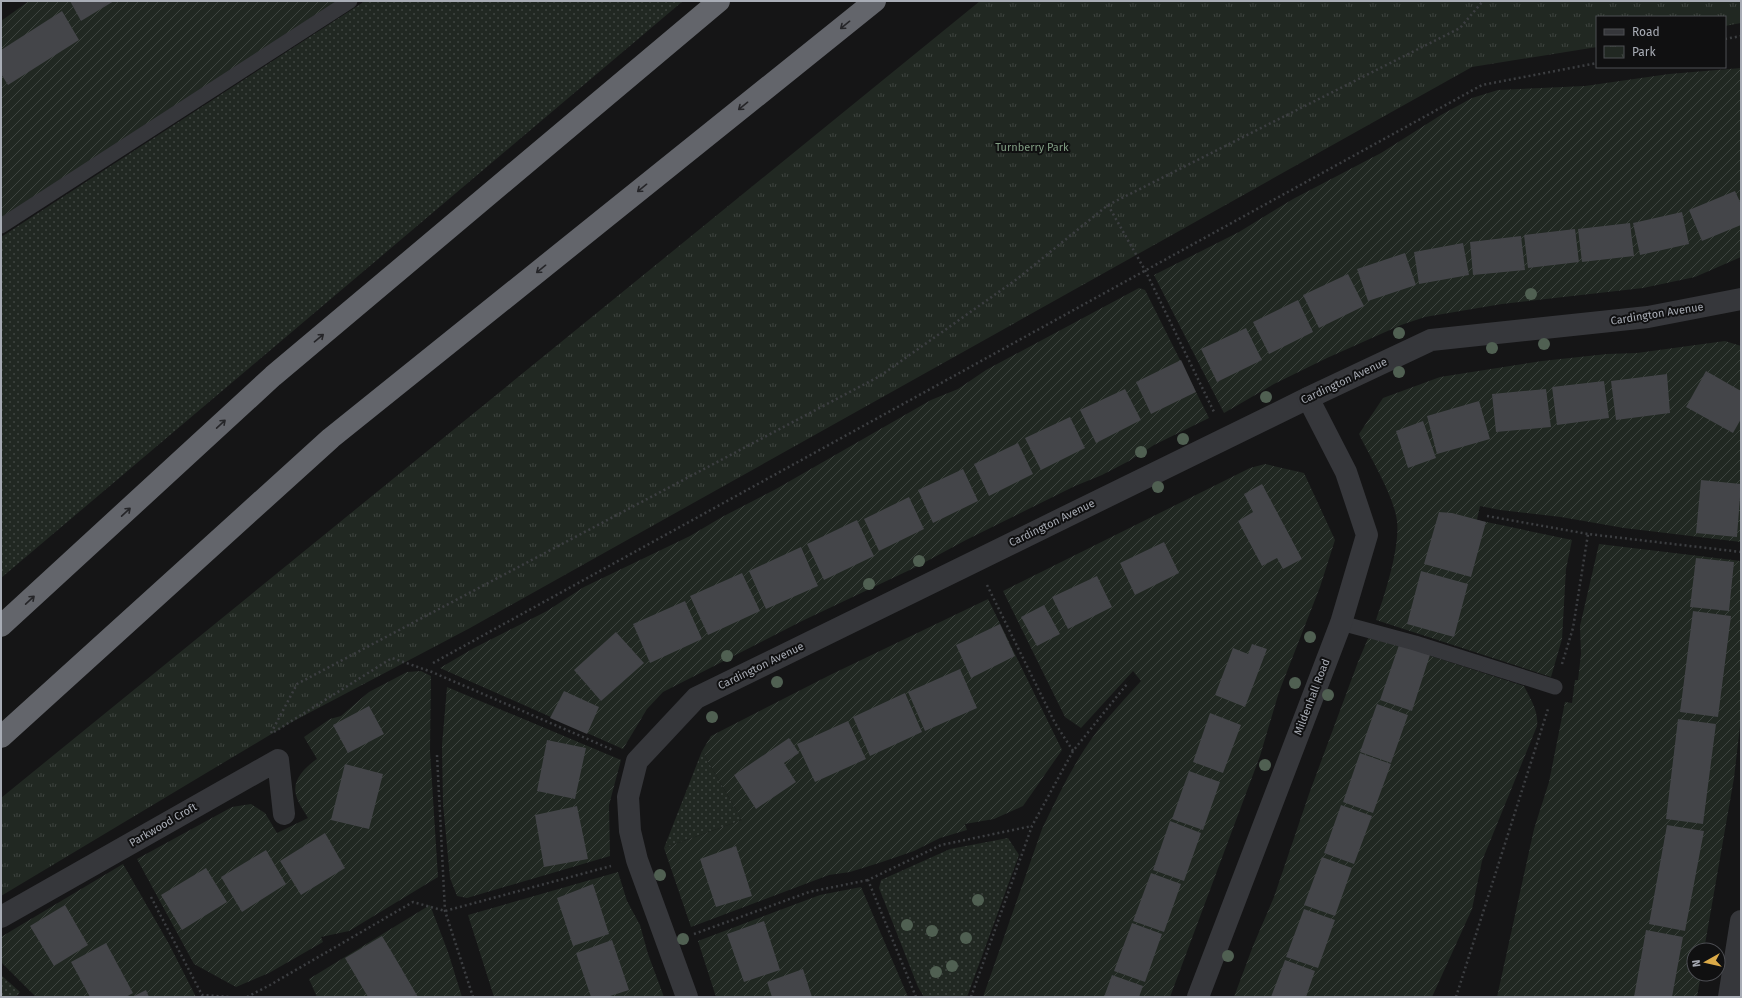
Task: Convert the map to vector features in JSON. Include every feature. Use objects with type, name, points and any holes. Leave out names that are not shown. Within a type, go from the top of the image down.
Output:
[{"type":"highway","points":[[1,626],[273,376],[719,1]]},
{"type":"highway","points":[[1,737],[331,438],[875,1]]},
{"type":"street","name":"Cardington Avenue","points":[[688,997],[637,860],[630,830],[628,797],[637,760],[696,698],[1308,398],[1432,340],[1648,317],[1740,301]]},
{"type":"street","name":"Mildenhall Road","points":[[1198,997],[1341,624],[1367,535],[1346,472],[1308,398]]},
{"type":"street","name":"Parkwood Croft","points":[[1,917],[278,760],[284,814]]},
{"type":"street","points":[[1729,997],[1741,921]]},
{"type":"lane","points":[[1,226],[350,1]]},
{"type":"lane","points":[[1341,624],[1415,642],[1555,687]]},
{"type":"path","points":[[637,760],[432,672],[392,658],[270,734],[297,684],[880,376],[1017,279],[1108,205],[1460,28],[1483,1]]},
{"type":"path","points":[[1726,39],[1741,36]]},
{"type":"path","points":[[433,663],[1146,272],[1482,85],[1596,64]]},
{"type":"path","points":[[1108,205],[1146,272],[1226,438]]},
{"type":"path","points":[[1487,516],[1588,534],[1741,552]]},
{"type":"path","points":[[1456,997],[1573,628],[1588,534]]},
{"type":"path","points":[[976,561],[1056,723],[1073,751]]},
{"type":"path","points":[[971,997],[1032,826],[1073,751],[1127,684]]},
{"type":"path","points":[[437,755],[445,911],[473,997]]},
{"type":"path","points":[[668,944],[809,892],[868,880],[941,845],[1032,826]]},
{"type":"path","points":[[247,997],[413,902],[445,911],[637,860]]},
{"type":"path","points":[[868,880],[916,997]]},
{"type":"path","points":[[151,897],[202,995],[229,997]]},
{"type":"green space","points":[[29,1],[341,1],[1,219],[1,21]]},
{"type":"green space","points":[[365,1],[683,1],[1,578],[1,237]]},
{"type":"green space","name":"Turnberry Park","points":[[980,1],[1741,1],[1741,23],[1726,26],[1726,16],[1596,16],[1596,47],[1472,67],[470,628],[288,724],[1,896],[1,798]]},
{"type":"green space","points":[[1741,68],[1741,257],[1695,277],[1643,288],[1502,304],[1425,317],[1401,325],[1327,358],[1274,384],[1224,413],[1154,275],[1239,232],[1293,199],[1381,153],[1441,115],[1472,98],[1498,90],[1585,86],[1669,74]]},
{"type":"green space","points":[[1139,288],[1145,290],[1209,418],[1154,445],[1129,461],[1102,475],[1075,486],[966,540],[916,567],[802,621],[663,692],[647,709],[623,749],[440,668],[474,648],[547,611],[584,587],[690,536],[722,517],[776,489],[931,400],[958,389],[986,370]]},
{"type":"green space","points":[[1725,341],[1741,346],[1741,542],[1624,528],[1561,517],[1500,510],[1480,506],[1477,520],[1572,540],[1566,569],[1562,639],[1551,677],[1376,620],[1394,557],[1397,521],[1387,489],[1359,434],[1383,398],[1440,377],[1542,361],[1607,354],[1637,353]]},
{"type":"green space","points":[[1265,464],[1304,473],[1335,540],[1320,587],[1279,692],[1260,756],[1170,997],[983,997],[1042,829],[1057,799],[1090,741],[1111,714],[1141,681],[1133,671],[1081,728],[1065,717],[1003,591],[1250,468]]},
{"type":"green space","points":[[1599,544],[1741,561],[1740,726],[1734,778],[1705,942],[1686,942],[1686,982],[1700,982],[1697,997],[1497,997],[1534,829],[1549,782],[1565,702],[1572,703],[1575,680],[1578,680],[1581,654],[1580,626]]},
{"type":"green space","points":[[988,599],[1062,750],[1023,806],[994,819],[965,824],[967,830],[940,838],[914,851],[850,872],[829,875],[691,927],[664,848],[742,820],[702,751],[711,736],[830,675]]},
{"type":"green space","points":[[1369,636],[1524,686],[1534,705],[1537,716],[1537,726],[1482,861],[1472,909],[1432,997],[1234,997],[1253,946],[1274,897],[1309,794]]},
{"type":"green space","points":[[421,671],[431,676],[430,751],[438,877],[349,931],[321,937],[323,942],[269,973],[236,987],[194,964],[137,859],[232,807],[251,804],[265,813],[277,833],[308,818],[297,798],[295,789],[300,774],[317,759],[304,737],[330,719],[341,716],[369,692],[407,672]]},
{"type":"green space","points":[[447,687],[621,760],[609,805],[610,856],[467,898],[457,896],[450,878],[443,804],[442,745]]},
{"type":"green space","points":[[702,751],[742,820],[664,848]]},
{"type":"green space","points":[[1008,838],[1019,855],[967,997],[924,997],[918,987],[879,888],[881,880],[950,849]]},
{"type":"green space","points":[[123,864],[169,944],[196,997],[36,997],[1,962],[1,937]]},
{"type":"green space","points":[[618,872],[627,901],[640,925],[648,954],[664,997],[494,997],[468,915]]},
{"type":"green space","points":[[861,887],[908,997],[716,997],[698,941],[820,895]]},
{"type":"green space","points":[[430,905],[448,952],[462,997],[317,997],[309,979]]},
{"type":"green space","points":[[1,975],[20,992],[16,997],[1,997]]},
{"type":"building","points":[[70,1],[114,1],[81,21]]},
{"type":"building","points":[[62,11],[79,40],[8,85],[1,74],[1,50]]},
{"type":"building","points":[[1735,191],[1741,204],[1741,225],[1702,241],[1689,210]]},
{"type":"building","points":[[1682,212],[1689,244],[1640,255],[1633,223]]},
{"type":"building","points":[[1630,223],[1634,256],[1582,262],[1578,229]]},
{"type":"building","points":[[1575,229],[1579,262],[1528,268],[1524,235]]},
{"type":"building","points":[[1521,236],[1525,270],[1473,275],[1470,242]]},
{"type":"building","points":[[1463,243],[1469,275],[1419,284],[1414,252]]},
{"type":"building","points":[[1405,253],[1416,285],[1368,301],[1357,269]]},
{"type":"building","points":[[1348,274],[1364,306],[1319,328],[1303,295]]},
{"type":"building","points":[[1298,300],[1313,332],[1269,354],[1253,322]]},
{"type":"building","points":[[1246,328],[1262,360],[1217,382],[1201,349]]},
{"type":"building","points":[[1181,360],[1196,392],[1151,414],[1136,382]]},
{"type":"building","points":[[1706,371],[1741,391],[1741,419],[1733,433],[1686,407]]},
{"type":"building","points":[[1667,374],[1670,413],[1616,420],[1611,381]]},
{"type":"building","points":[[1604,381],[1609,418],[1557,425],[1552,387]]},
{"type":"building","points":[[1125,389],[1141,420],[1096,443],[1080,410]]},
{"type":"building","points":[[1546,389],[1551,427],[1496,432],[1492,394]]},
{"type":"building","points":[[1479,401],[1490,439],[1437,454],[1427,416]]},
{"type":"building","points":[[1070,417],[1085,448],[1041,470],[1025,438]]},
{"type":"building","points":[[1423,421],[1436,458],[1408,468],[1396,431]]},
{"type":"building","points":[[1018,443],[1033,474],[989,496],[974,464]]},
{"type":"building","points":[[963,469],[978,501],[933,523],[918,490]]},
{"type":"building","points":[[1701,480],[1741,484],[1737,537],[1696,533]]},
{"type":"building","points":[[1262,484],[1302,559],[1283,569],[1277,558],[1262,566],[1238,521],[1253,512],[1244,494]]},
{"type":"building","points":[[909,497],[924,529],[879,551],[864,519]]},
{"type":"building","points":[[1439,512],[1452,513],[1486,522],[1471,577],[1424,564]]},
{"type":"building","points":[[857,520],[874,556],[824,580],[807,544]]},
{"type":"building","points":[[1164,542],[1179,573],[1135,595],[1120,563]]},
{"type":"building","points":[[801,547],[818,586],[766,609],[749,571]]},
{"type":"building","points":[[1696,558],[1734,562],[1729,611],[1690,607]]},
{"type":"building","points":[[1421,571],[1468,584],[1454,637],[1407,624]]},
{"type":"building","points":[[742,573],[760,611],[708,635],[690,596]]},
{"type":"building","points":[[1097,576],[1112,607],[1068,629],[1052,597]]},
{"type":"building","points":[[685,601],[702,639],[650,663],[633,624]]},
{"type":"building","points":[[1044,605],[1060,634],[1037,646],[1021,617]]},
{"type":"building","points":[[1693,611],[1731,616],[1718,717],[1680,712]]},
{"type":"building","points":[[1000,624],[1015,656],[971,678],[956,645]]},
{"type":"building","points":[[616,632],[644,663],[601,701],[574,670]]},
{"type":"building","points":[[1252,644],[1267,649],[1245,707],[1215,695],[1233,648],[1248,654]]},
{"type":"building","points":[[1399,645],[1430,655],[1412,711],[1380,700]]},
{"type":"building","points":[[960,669],[977,708],[925,731],[908,692]]},
{"type":"building","points":[[564,691],[599,707],[587,734],[550,718]]},
{"type":"building","points":[[905,693],[922,732],[870,756],[853,717]]},
{"type":"building","points":[[1377,704],[1408,715],[1391,763],[1360,752]]},
{"type":"building","points":[[369,706],[384,734],[348,753],[333,725]]},
{"type":"building","points":[[1210,713],[1241,725],[1223,773],[1193,762]]},
{"type":"building","points":[[1678,719],[1716,724],[1703,824],[1666,819]]},
{"type":"building","points":[[848,721],[866,759],[815,782],[797,744]]},
{"type":"building","points":[[789,738],[799,753],[784,763],[796,782],[756,809],[734,775]]},
{"type":"building","points":[[547,740],[586,748],[575,799],[537,791]]},
{"type":"building","points":[[1360,753],[1391,764],[1373,813],[1343,802]]},
{"type":"building","points":[[345,764],[383,774],[369,829],[331,820]]},
{"type":"building","points":[[1189,771],[1220,782],[1203,830],[1172,819]]},
{"type":"building","points":[[1341,805],[1372,816],[1354,864],[1324,853]]},
{"type":"building","points":[[577,806],[588,859],[544,867],[535,815]]},
{"type":"building","points":[[1170,821],[1201,833],[1184,881],[1153,870]]},
{"type":"building","points":[[1667,825],[1704,831],[1685,931],[1649,924]]},
{"type":"building","points":[[325,833],[345,868],[301,895],[280,861]]},
{"type":"building","points":[[736,846],[752,896],[716,907],[700,859]]},
{"type":"building","points":[[266,850],[286,884],[242,912],[221,877]]},
{"type":"building","points":[[1322,857],[1352,868],[1335,916],[1304,905]]},
{"type":"building","points":[[206,868],[227,902],[182,930],[161,895]]},
{"type":"building","points":[[1151,873],[1181,884],[1164,932],[1133,921]]},
{"type":"building","points":[[593,884],[609,934],[573,946],[557,898]]},
{"type":"building","points":[[65,905],[88,945],[54,966],[30,926]]},
{"type":"building","points":[[1304,909],[1335,920],[1318,968],[1286,957]]},
{"type":"building","points":[[764,921],[780,970],[744,982],[727,934]]},
{"type":"building","points":[[1132,923],[1162,934],[1145,982],[1114,971]]},
{"type":"building","points":[[1646,930],[1683,937],[1672,997],[1634,997]]},
{"type":"building","points":[[382,936],[418,997],[368,997],[345,958]]},
{"type":"building","points":[[612,940],[629,990],[607,997],[591,997],[576,953]]},
{"type":"building","points":[[106,943],[133,993],[126,997],[90,997],[71,962]]},
{"type":"building","points":[[1285,960],[1315,971],[1306,997],[1271,997]]},
{"type":"building","points":[[803,969],[812,997],[772,997],[767,982]]},
{"type":"building","points":[[1112,975],[1143,986],[1139,997],[1104,997]]},
{"type":"building","points":[[146,990],[149,997],[132,997]]}]
